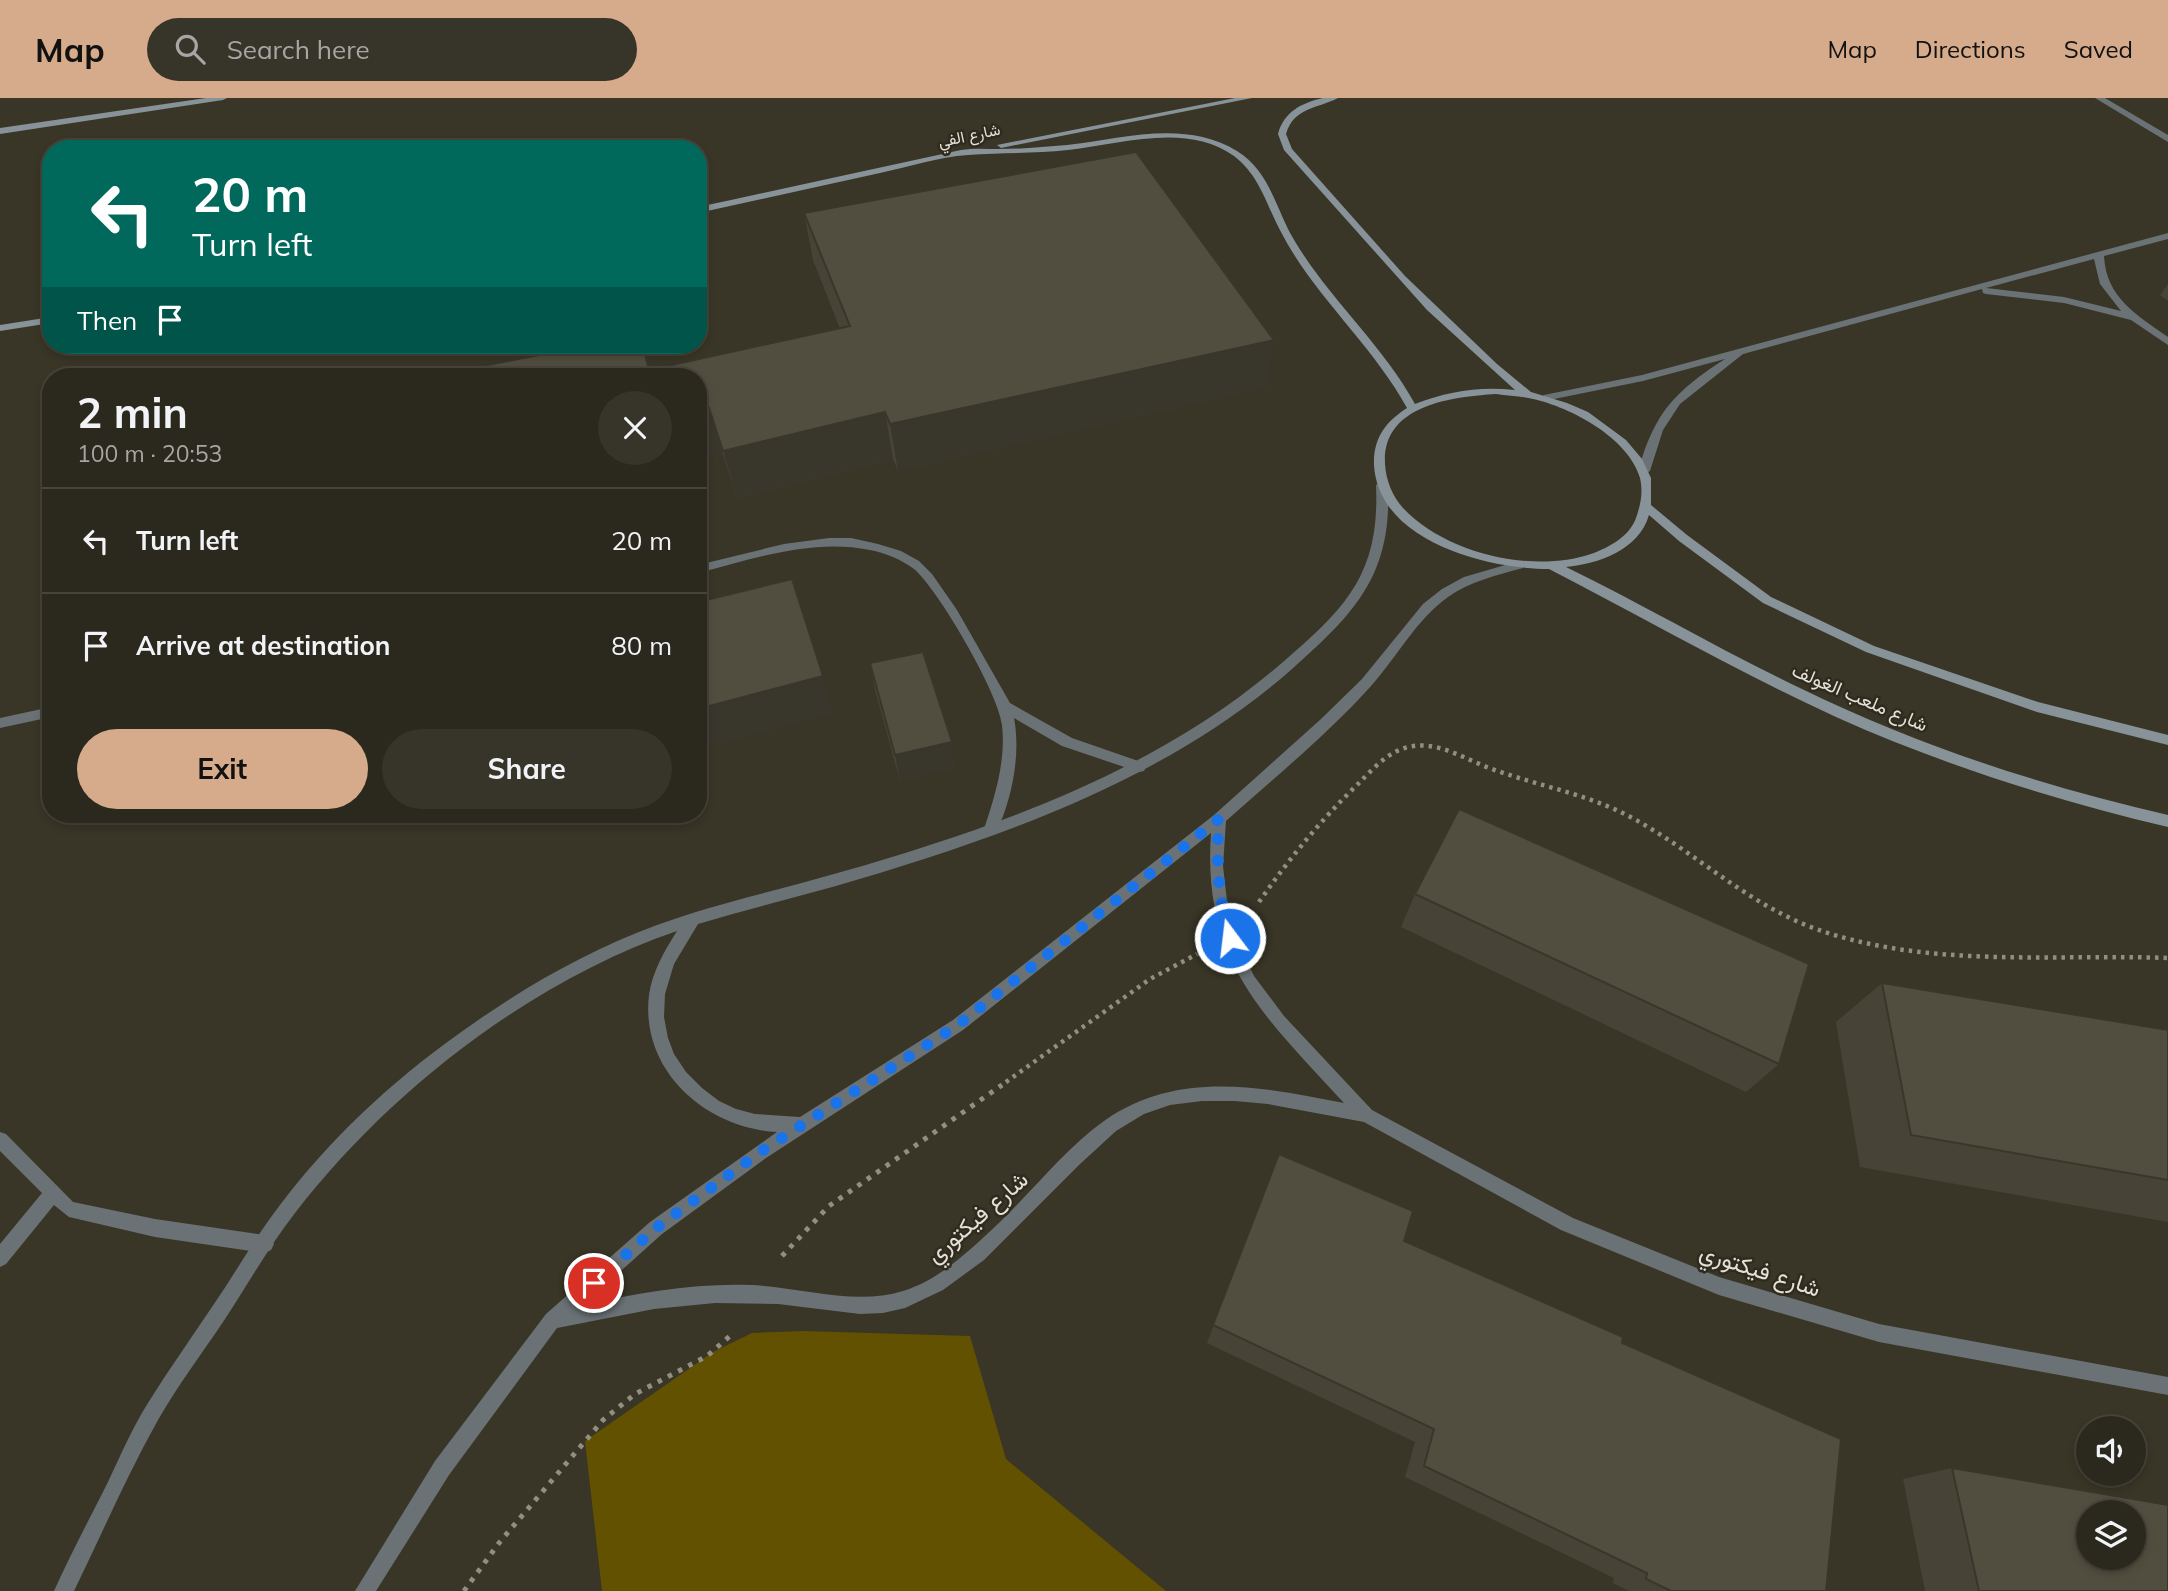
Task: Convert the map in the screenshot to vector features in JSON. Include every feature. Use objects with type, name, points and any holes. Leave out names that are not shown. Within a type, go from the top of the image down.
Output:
[{"type":"street","points":[[0,131],[223,98]]},
{"type":"street","name":"شارع الفي","points":[[707,207],[964,152],[1248,98]]},
{"type":"street","points":[[1334,98],[1313,103],[1290,117],[1282,134],[1288,150],[1431,312],[1488,363],[1528,394]]},
{"type":"street","points":[[2099,98],[2168,139]]},
{"type":"street","points":[[964,152],[1035,150],[1160,135],[1190,136],[1228,150],[1253,170],[1265,184],[1295,248],[1387,364],[1412,408]]},
{"type":"street","points":[[1544,398],[1643,378],[2168,236]]},
{"type":"street","points":[[2099,256],[2098,267],[2108,291],[2133,317],[2168,342]]},
{"type":"street","points":[[1967,291],[2042,296],[2133,317]]},
{"type":"street","points":[[0,328],[42,321]]},
{"type":"street","points":[[1644,471],[1652,436],[1678,398],[1751,347]]},
{"type":"street","points":[[64,1591],[152,1413],[265,1244],[276,1222],[332,1156],[392,1098],[454,1047],[513,1005],[573,970],[634,941],[695,917],[865,871],[991,829],[1139,767],[1184,743],[1238,707],[1287,668],[1328,629],[1361,587],[1375,562],[1383,536],[1382,485],[1377,462],[1381,441],[1393,423],[1412,408],[1437,398],[1465,392],[1528,394],[1544,398],[1577,411],[1606,427],[1629,448],[1644,471],[1648,489],[1647,507],[1637,529],[1616,547],[1588,560],[1553,566],[1519,565],[1473,556],[1432,538],[1401,513],[1382,485]]},
{"type":"street","points":[[1647,507],[1693,546],[1767,600],[1870,649],[2037,707],[2168,740]]},
{"type":"street","points":[[707,567],[807,545],[839,542],[870,545],[899,555],[921,569],[938,589],[1006,707],[1008,766],[991,829]]},
{"type":"street","points":[[365,1591],[442,1468],[552,1320],[656,1228],[760,1152],[958,1025],[1219,819],[1326,723],[1367,682],[1427,607],[1468,580],[1519,565]]},
{"type":"street","name":"شارع ملعب الغولف","points":[[1553,566],[1800,694],[1911,742],[2033,784],[2168,821]]},
{"type":"street","points":[[1006,707],[1067,742],[1139,767]]},
{"type":"street","points":[[0,723],[42,714]]},
{"type":"street","name":"شارع فيكتوري","points":[[1219,819],[1216,866],[1220,901],[1230,938],[1250,981],[1279,1021],[1366,1115]]},
{"type":"street","points":[[695,917],[669,955],[657,996],[659,1038],[677,1076],[710,1106],[754,1122],[804,1125]]},
{"type":"street","name":"شارع فيكتوري","points":[[552,1320],[635,1302],[715,1294],[814,1299],[858,1306],[903,1299],[944,1281],[981,1252],[1111,1125],[1142,1107],[1177,1096],[1214,1091],[1366,1115],[1567,1224],[1719,1286],[1879,1334],[2168,1386]]},
{"type":"street","points":[[0,1140],[69,1209],[155,1228],[265,1244]]},
{"type":"street","points":[[0,1258],[52,1194]]},
{"type":"shaded area","points":[[803,1331],[970,1336],[1006,1459],[1166,1591],[602,1591],[585,1441],[713,1352],[752,1333]]},
{"type":"building","points":[[1136,152],[1274,340],[890,424],[885,412],[723,451],[707,408],[707,368],[658,368],[850,326],[804,213]]},
{"type":"building","points":[[545,354],[645,354],[649,368],[472,368]]},
{"type":"building","points":[[792,579],[823,676],[707,707],[707,600]]},
{"type":"building","points":[[923,652],[952,742],[895,755],[870,663]]},
{"type":"building","points":[[1459,809],[1809,964],[1779,1064],[1415,894]]},
{"type":"building","points":[[1882,983],[2168,1030],[2168,1180],[1911,1135]]},
{"type":"building","points":[[1279,1154],[1413,1211],[1404,1241],[1623,1337],[1622,1343],[1841,1439],[1826,1591],[1671,1591],[1646,1579],[1647,1573],[1424,1466],[1434,1429],[1213,1325]]},
{"type":"building","points":[[1952,1468],[2139,1500],[2076,1500],[2076,1570],[2146,1570],[2146,1501],[2168,1505],[2168,1591],[1979,1591]]},
{"type":"route","points":[[594,1283],[656,1228],[760,1152],[958,1025],[1028,973],[1219,819],[1216,866],[1220,901],[1230,938]]}]
